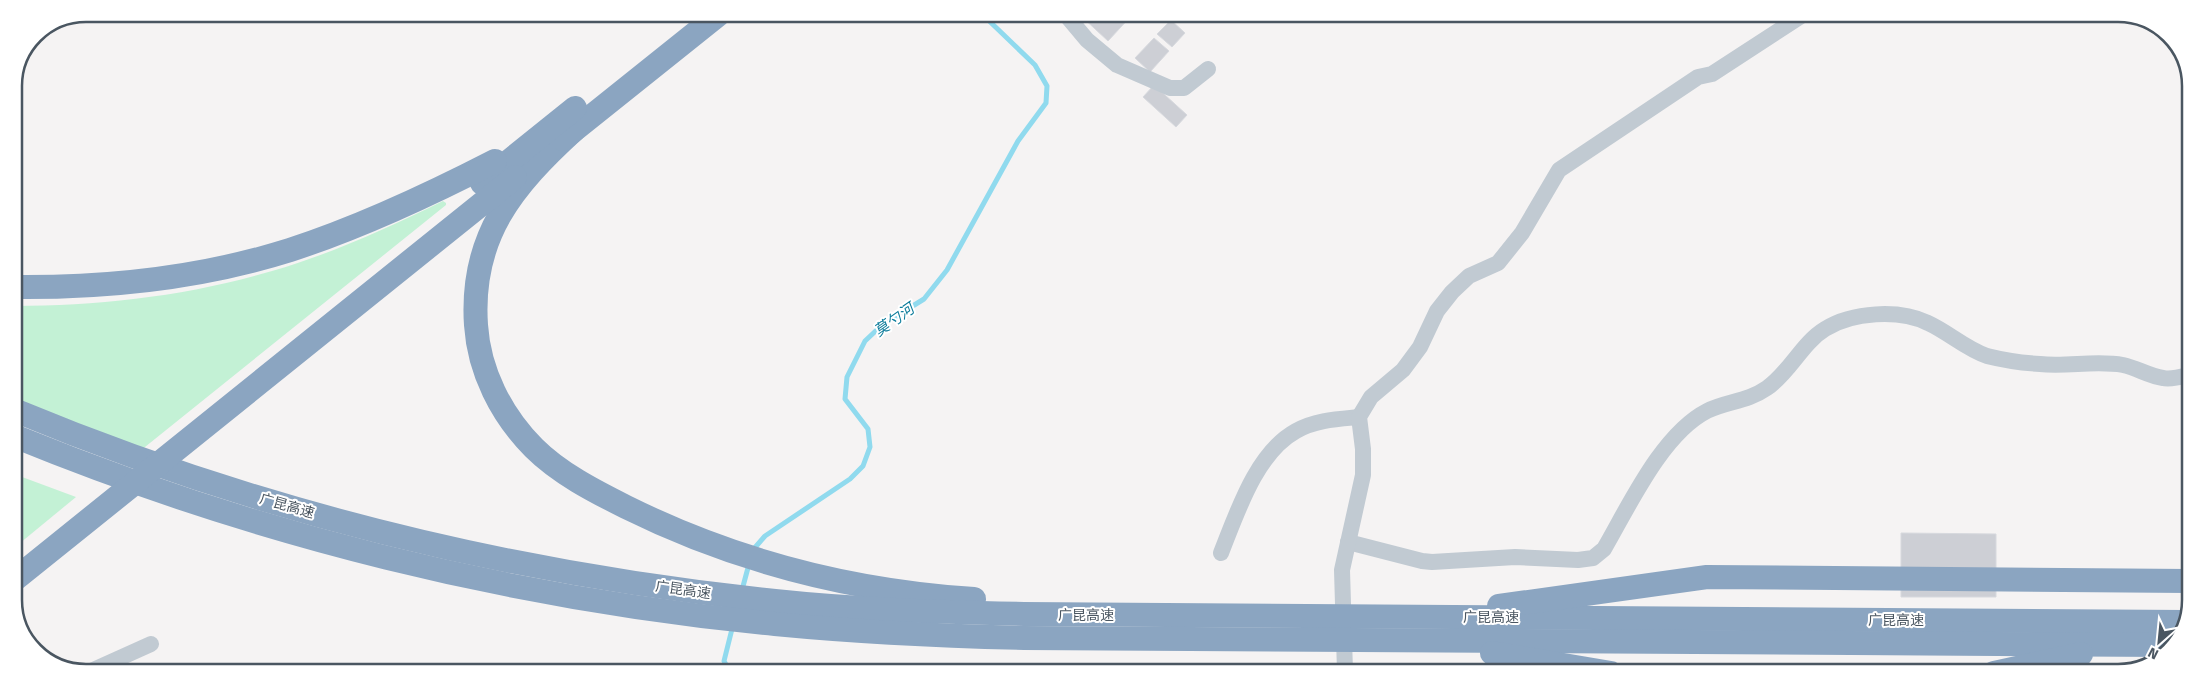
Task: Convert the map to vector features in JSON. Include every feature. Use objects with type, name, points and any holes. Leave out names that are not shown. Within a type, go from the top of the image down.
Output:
[{"type":"highway","points":[[23,573],[569,124],[682,23]]},
{"type":"highway","points":[[23,552],[569,124],[706,23]]},
{"type":"highway","points":[[23,287],[94,286],[150,280],[197,273],[288,250],[377,218],[569,124]]},
{"type":"highway","points":[[569,124],[515,190],[493,227],[479,269],[476,290],[477,334],[481,356],[490,383],[507,416],[520,433],[552,464],[570,476],[630,509],[691,537],[777,566],[951,605]]},
{"type":"highway","name":"广昆高速","points":[[23,414],[82,438],[217,485],[369,529],[567,572],[685,590],[777,601],[1272,616],[2178,622]]},
{"type":"highway","points":[[23,441],[55,460]]},
{"type":"highway","points":[[23,453],[55,460]]},
{"type":"highway","name":"广昆高速","points":[[55,460],[119,492],[190,507],[445,571],[564,595],[682,614],[774,624],[952,636],[2164,645]]},
{"type":"highway","points":[[1418,617],[1707,576],[2182,581]]},
{"type":"highway","points":[[1418,640],[1558,664]]},
{"type":"highway","points":[[2036,664],[2124,645]]},
{"type":"street","points":[[1073,23],[1087,40],[1117,65],[1170,88],[1184,88],[1208,69]]},
{"type":"street","points":[[1345,664],[1342,570],[1363,475],[1363,449],[1359,417],[1371,397],[1403,370],[1420,347],[1437,311],[1452,292],[1469,276],[1498,263],[1522,233],[1559,170],[1698,77],[1712,74],[1790,23]]},
{"type":"street","points":[[1348,542],[1432,562],[1515,557],[1578,560],[1593,558],[1604,548],[1655,462],[1674,438],[1690,423],[1708,410],[1746,400],[1768,387],[1788,368],[1811,340],[1826,328],[1856,318],[1880,314],[1906,316],[1928,322],[1987,356],[2040,364],[2123,365],[2164,379],[2182,376]]},
{"type":"street","points":[[1221,553],[1254,478],[1275,447],[1296,431],[1323,421],[1359,417]]},
{"type":"street","points":[[107,664],[152,644]]},
{"type":"green space","points":[[443,201],[446,203],[446,205],[140,451],[23,408],[23,306],[111,302],[208,287],[240,280],[294,264],[380,231]]},
{"type":"green space","points":[[23,477],[76,497],[23,541]]},
{"type":"building","points":[[1089,23],[1125,23],[1108,41]]},
{"type":"building","points":[[1168,23],[1174,23],[1185,33],[1172,47],[1157,34]]},
{"type":"building","points":[[1154,38],[1169,51],[1150,72],[1135,58]]},
{"type":"building","points":[[1154,85],[1187,115],[1176,127],[1143,97]]},
{"type":"building","points":[[1901,533],[1996,534],[1996,597],[1901,597]]},
{"type":"waterway","name":"莫勺河","points":[[752,551],[765,536],[850,479],[863,466],[870,447],[868,429],[845,399],[847,377],[865,341],[882,325],[924,299],[947,270],[1018,141],[1046,103],[1047,86],[1035,65],[991,23]]},
{"type":"waterway","name":"莫勺河","points":[[742,590],[749,564]]},
{"type":"waterway","name":"莫勺河","points":[[726,664],[724,661],[733,625]]}]
